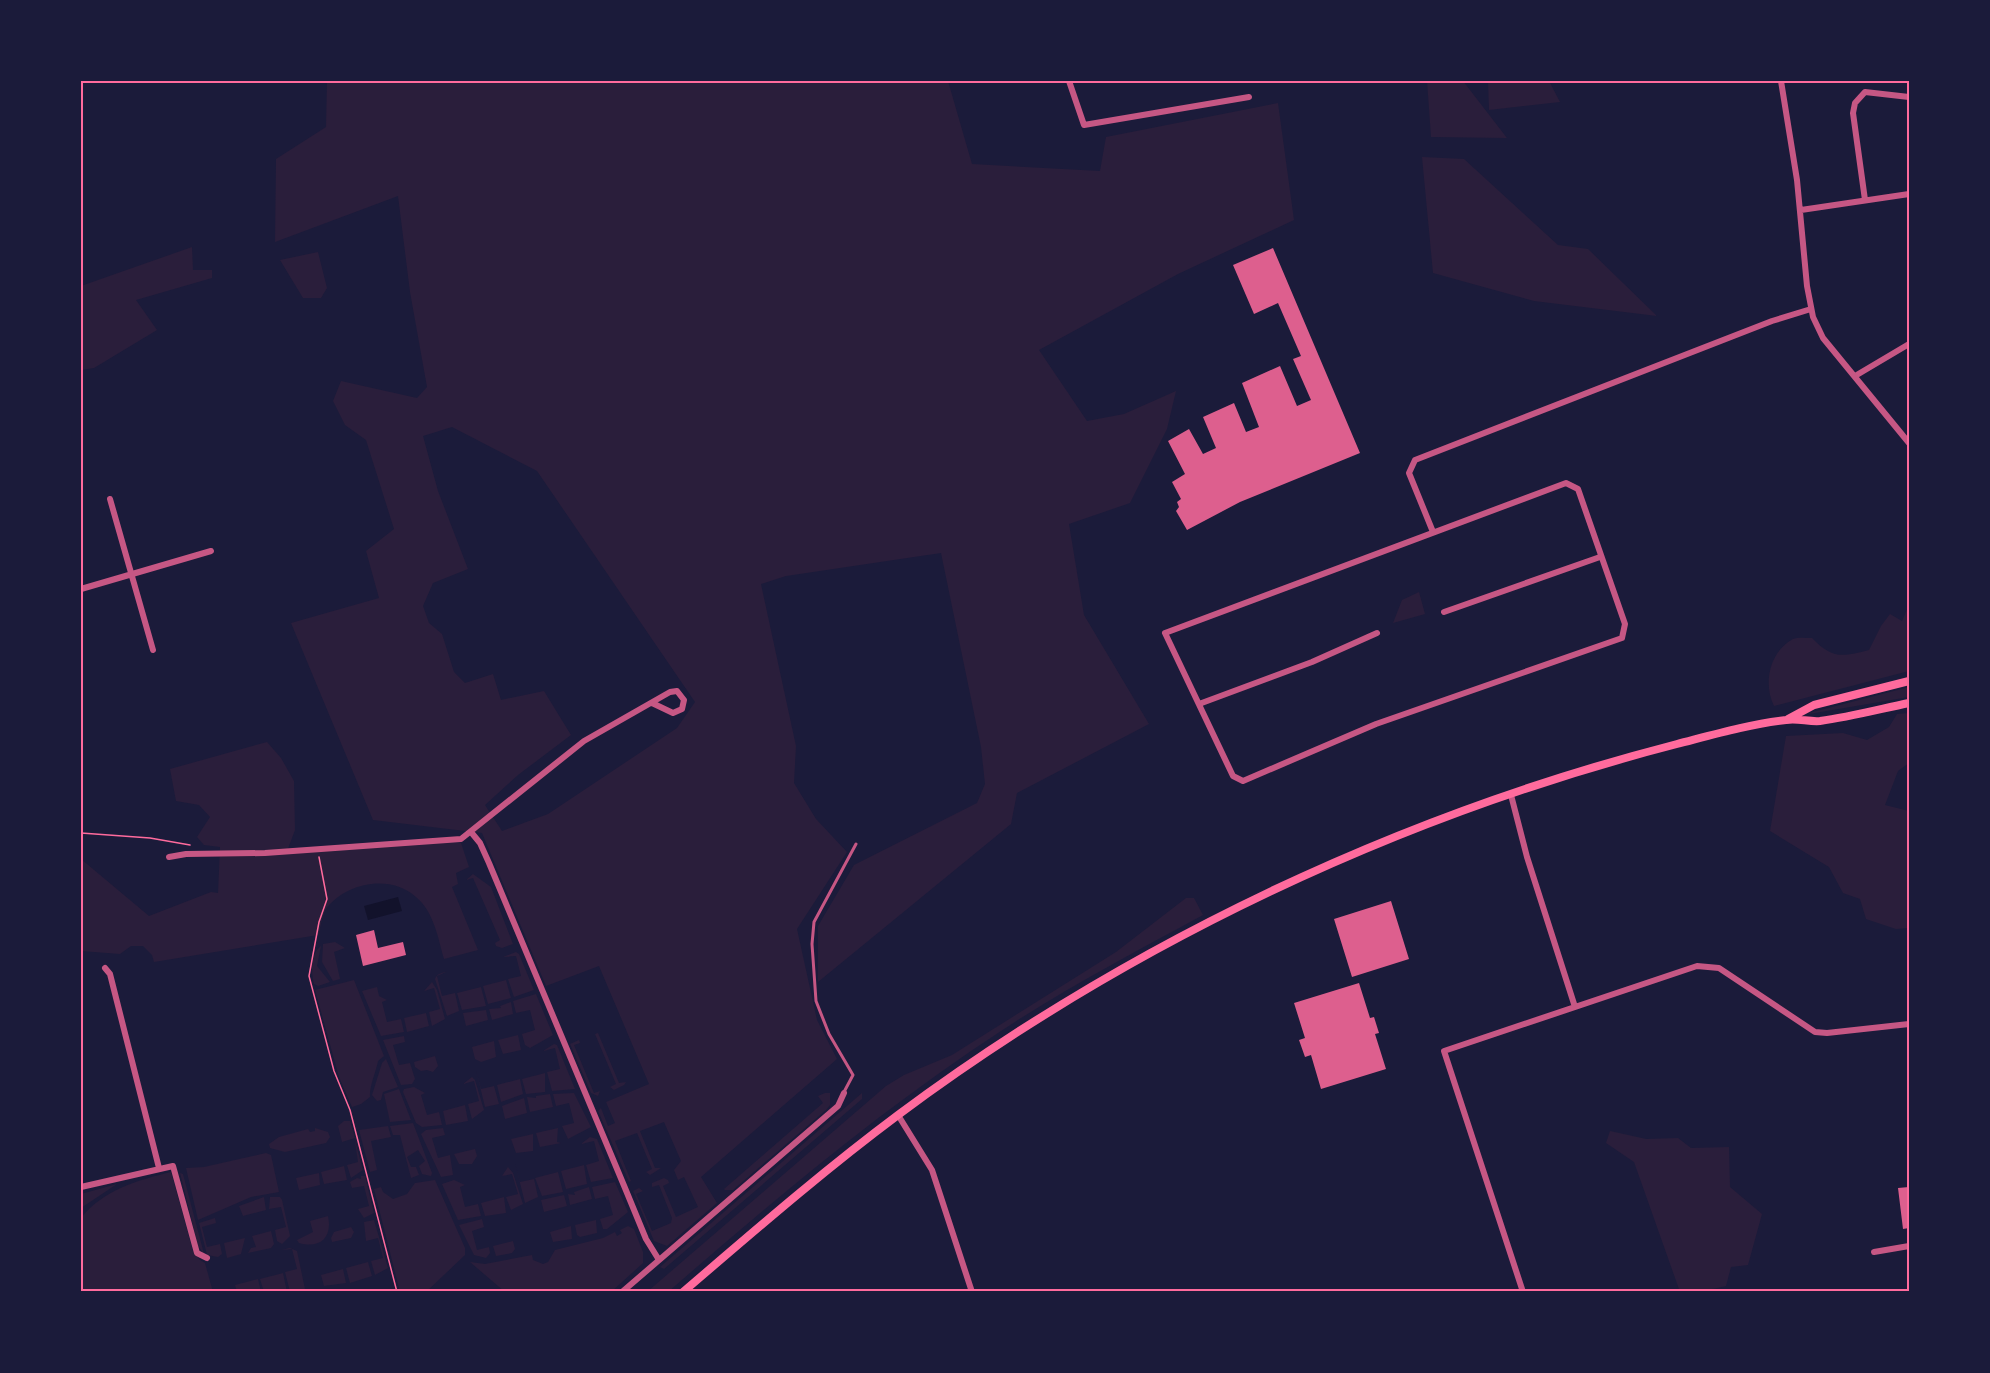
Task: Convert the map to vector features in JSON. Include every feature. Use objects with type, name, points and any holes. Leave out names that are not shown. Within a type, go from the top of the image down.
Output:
[{"type":"main road","points":[[683,1292],[770,1218],[898,1115],[1051,1012],[1218,917],[1392,838],[1511,795],[1674,745],[1788,719],[1814,705],[1909,681]]},
{"type":"main road","points":[[1788,719],[1817,721],[1909,703]]},
{"type":"street","points":[[1069,81],[1084,125],[1249,98]]},
{"type":"street","points":[[1781,81],[1801,210],[1811,309],[1823,338],[1909,443]]},
{"type":"street","points":[[1865,200],[1853,113],[1855,103],[1858,97],[1870,92],[1909,97]]},
{"type":"street","points":[[1801,210],[1909,194]]},
{"type":"street","points":[[1433,532],[1409,473],[1414,460],[1811,309]]},
{"type":"street","points":[[1855,376],[1909,344]]},
{"type":"street","points":[[1566,483],[1573,485],[1578,489],[1625,624],[1624,633],[1619,640],[1418,709],[1244,781],[1236,779],[1165,633],[1433,532],[1566,483]]},
{"type":"street","points":[[110,499],[153,650]]},
{"type":"street","points":[[81,588],[212,551]]},
{"type":"street","points":[[1444,612],[1600,557]]},
{"type":"street","points":[[1199,704],[1312,662],[1377,633]]},
{"type":"street","points":[[170,857],[186,854],[317,850],[461,839],[584,741],[670,692],[677,691],[684,700],[682,709],[673,712],[652,703]]},
{"type":"street","points":[[1511,795],[1527,857],[1575,1007]]},
{"type":"street","points":[[471,832],[480,843],[489,863],[624,1188],[646,1239],[659,1260]]},
{"type":"street","points":[[1523,1292],[1444,1051],[1697,966],[1712,966],[1815,1032],[1827,1033],[1909,1024]]},
{"type":"street","points":[[105,968],[110,974],[159,1168]]},
{"type":"street","points":[[622,1292],[838,1106],[844,1093]]},
{"type":"street","points":[[898,1115],[932,1170],[972,1292]]},
{"type":"street","points":[[81,1187],[173,1166],[197,1253],[207,1258]]},
{"type":"street","points":[[1874,1252],[1909,1246]]},
{"type":"lane","points":[[844,1093],[853,1075],[829,1034],[816,1001],[812,944],[814,922],[856,844]]},
{"type":"path","points":[[81,833],[150,838],[196,846]]},
{"type":"path","points":[[317,850],[327,898],[309,976],[336,1077],[350,1110],[397,1292]]},
{"type":"shaded area","points":[[327,81],[948,81],[972,164],[1100,171],[1106,137],[1278,103],[1294,220],[1178,274],[1039,350],[1087,421],[1124,414],[1176,391],[1167,429],[1130,503],[1069,524],[1084,615],[1149,724],[1017,793],[1011,824],[818,982],[818,926],[854,865],[977,803],[985,784],[981,747],[941,553],[786,576],[761,584],[796,746],[794,783],[816,819],[847,852],[797,929],[817,1020],[837,1059],[701,1177],[717,1203],[667,1246],[654,1241],[633,1191],[639,1188],[643,1191],[636,1194],[652,1231],[671,1223],[672,1218],[659,1185],[652,1187],[652,1183],[664,1178],[668,1180],[669,1183],[663,1186],[676,1217],[698,1207],[684,1177],[678,1180],[674,1170],[681,1161],[664,1122],[640,1131],[655,1168],[661,1168],[650,1175],[646,1172],[652,1169],[637,1133],[615,1141],[631,1181],[629,1182],[598,1111],[601,1108],[608,1126],[615,1123],[606,1102],[649,1084],[599,966],[546,986],[482,833],[373,820],[291,623],[379,598],[366,551],[394,529],[366,440],[345,425],[333,401],[341,381],[417,398],[427,387],[410,292],[398,196],[275,242],[276,159],[326,127]],"holes":[[[452,427],[537,471],[695,702],[677,728],[548,814],[502,831],[485,805],[518,775],[571,735],[544,691],[501,700],[493,674],[465,683],[454,672],[442,634],[429,623],[423,606],[433,583],[468,569],[438,491],[423,436]]]},
{"type":"shaded area","points":[[1427,81],[1463,81],[1507,138],[1431,137]]},
{"type":"shaded area","points":[[1488,81],[1549,81],[1560,102],[1489,110]]},
{"type":"shaded area","points":[[1422,157],[1464,159],[1558,245],[1588,249],[1657,316],[1534,301],[1433,273]]},
{"type":"shaded area","points":[[192,247],[193,270],[212,270],[212,278],[136,300],[157,330],[94,368],[81,370],[81,286]]},
{"type":"shaded area","points":[[318,252],[327,288],[321,298],[303,298],[280,260]]},
{"type":"shaded area","points":[[1419,592],[1425,614],[1393,623],[1402,600]]},
{"type":"shaded area","points":[[1909,605],[1909,671],[1774,706],[1769,688],[1770,669],[1778,652],[1793,639],[1812,638],[1826,650],[1844,655],[1869,650],[1890,614],[1902,621]]},
{"type":"shaded area","points":[[1909,687],[1909,697],[1809,714],[1809,713]]},
{"type":"shaded area","points":[[1909,713],[1909,763],[1898,771],[1885,805],[1909,811],[1909,928],[1896,929],[1866,919],[1860,899],[1843,893],[1829,867],[1770,831],[1786,736],[1843,733],[1867,740],[1889,727],[1897,714]]},
{"type":"shaded area","points":[[267,742],[281,758],[294,781],[295,830],[286,854],[438,842],[461,843],[469,867],[456,873],[458,884],[452,887],[478,950],[444,959],[427,910],[416,897],[394,885],[369,884],[345,892],[326,909],[318,935],[154,962],[152,955],[143,946],[131,946],[120,954],[81,951],[81,859],[149,916],[211,892],[218,893],[220,847],[204,845],[197,837],[210,817],[199,805],[176,801],[170,769]]},
{"type":"shaded area","points":[[473,874],[491,887],[513,944],[502,948],[496,946],[495,943],[500,940],[473,878],[466,880]]},
{"type":"shaded area","points":[[398,897],[402,911],[368,920],[364,906]]},
{"type":"shaded area","points":[[1186,898],[1194,898],[1203,915],[1050,1000],[1001,1031],[872,1123],[668,1292],[647,1292],[886,1086],[904,1075],[952,1055],[1116,952]]},
{"type":"shaded area","points":[[335,942],[345,948],[334,952],[340,979],[333,981],[322,962],[323,944]]},
{"type":"shaded area","points":[[321,946],[317,966],[330,982],[318,986],[314,984],[312,964],[317,949]]},
{"type":"shaded area","points":[[516,952],[519,954],[534,990],[514,997],[508,979],[521,976],[516,956],[503,957]]},
{"type":"shaded area","points":[[437,976],[442,996],[455,993],[459,1011],[447,1016],[435,979]]},
{"type":"shaded area","points":[[354,980],[384,1056],[378,1061],[370,1097],[352,1107],[339,1077],[315,990]]},
{"type":"shaded area","points":[[506,980],[511,998],[488,1004],[483,986]]},
{"type":"shaded area","points":[[432,982],[437,990],[445,1019],[432,1026],[429,1012],[440,1009],[434,988],[424,991]]},
{"type":"shaded area","points":[[377,987],[379,996],[387,1000],[382,1002],[387,1022],[401,1019],[404,1032],[381,1036],[362,991]]},
{"type":"shaded area","points":[[481,987],[486,1006],[462,1010],[457,993]]},
{"type":"shaded area","points":[[536,994],[553,1035],[530,1048],[525,1045],[522,1034],[535,1030],[530,1010],[516,1013],[513,1001]]},
{"type":"shaded area","points":[[511,1002],[513,1014],[492,1020],[489,1009],[501,1008],[500,1006]]},
{"type":"shaded area","points":[[486,1010],[488,1020],[466,1026],[463,1013]]},
{"type":"shaded area","points":[[426,1013],[429,1026],[407,1032],[404,1018]]},
{"type":"shaded area","points":[[598,1033],[619,1083],[626,1082],[614,1090],[610,1087],[616,1084],[595,1034]]},
{"type":"shaded area","points":[[518,1035],[521,1050],[503,1054],[498,1040]]},
{"type":"shaded area","points":[[404,1036],[405,1042],[393,1045],[399,1065],[410,1063],[415,1079],[412,1084],[401,1085],[383,1040]]},
{"type":"shaded area","points":[[579,1040],[580,1043],[574,1045],[594,1093],[600,1091],[598,1096],[591,1093],[570,1044]]},
{"type":"shaded area","points":[[494,1041],[496,1057],[481,1062],[475,1059],[472,1047]]},
{"type":"shaded area","points":[[554,1044],[557,1045],[575,1089],[552,1091],[547,1072],[560,1069],[555,1048],[543,1051]]},
{"type":"shaded area","points":[[435,1056],[438,1066],[433,1072],[421,1071],[415,1067],[414,1062]]},
{"type":"shaded area","points":[[386,1059],[398,1087],[383,1092],[381,1100],[377,1101],[372,1095],[382,1063]]},
{"type":"shaded area","points":[[476,1070],[481,1089],[494,1086],[499,1104],[485,1107]]},
{"type":"shaded area","points":[[545,1073],[545,1092],[526,1094],[522,1079]]},
{"type":"shaded area","points":[[472,1077],[475,1080],[484,1110],[472,1119],[468,1104],[479,1101],[474,1081],[463,1084]]},
{"type":"shaded area","points":[[520,1079],[523,1094],[501,1102],[497,1085]]},
{"type":"shaded area","points":[[414,1087],[425,1093],[421,1095],[427,1115],[439,1112],[442,1125],[422,1127],[416,1123],[403,1092],[404,1089]]},
{"type":"shaded area","points":[[399,1089],[411,1120],[390,1122],[384,1094]]},
{"type":"shaded area","points":[[574,1093],[591,1127],[568,1139],[562,1126],[574,1123],[569,1103],[556,1106],[553,1094]]},
{"type":"shaded area","points":[[830,1093],[830,1105],[826,1110],[733,1190],[724,1189],[823,1103],[818,1096]]},
{"type":"shaded area","points":[[862,1093],[862,1099],[664,1269],[660,1267]]},
{"type":"shaded area","points":[[550,1094],[553,1107],[530,1112],[527,1097],[536,1098],[536,1096]]},
{"type":"shaded area","points":[[524,1098],[527,1113],[505,1119],[502,1106]]},
{"type":"shaded area","points":[[465,1105],[468,1121],[446,1125],[443,1111]]},
{"type":"shaded area","points":[[344,1121],[350,1121],[355,1138],[342,1142],[338,1126]]},
{"type":"shaded area","points":[[413,1123],[432,1173],[431,1176],[422,1174],[419,1166],[425,1161],[418,1150],[407,1157],[411,1167],[416,1167],[419,1175],[411,1178],[400,1135],[393,1135],[390,1126]]},
{"type":"shaded area","points":[[388,1126],[391,1137],[371,1141],[377,1170],[370,1172],[359,1130]]},
{"type":"shaded area","points":[[315,1128],[328,1132],[330,1137],[326,1143],[285,1152],[270,1148],[269,1144],[279,1137],[308,1129],[310,1132],[315,1131]]},
{"type":"shaded area","points":[[443,1128],[445,1135],[432,1138],[438,1158],[450,1155],[453,1175],[441,1177],[421,1134],[426,1130]]},
{"type":"shaded area","points":[[558,1128],[557,1142],[561,1143],[540,1147],[536,1133]]},
{"type":"shaded area","points":[[1610,1131],[1646,1139],[1678,1138],[1691,1148],[1729,1147],[1730,1187],[1762,1214],[1748,1265],[1731,1267],[1726,1286],[1699,1292],[1680,1292],[1634,1162],[1606,1143]]},
{"type":"shaded area","points":[[533,1134],[533,1151],[516,1153],[511,1139]]},
{"type":"shaded area","points":[[590,1137],[597,1139],[613,1178],[591,1182],[586,1165],[599,1161],[594,1141],[581,1144]]},
{"type":"shaded area","points":[[355,1141],[363,1170],[351,1178],[347,1165],[358,1162]]},
{"type":"shaded area","points":[[475,1149],[477,1156],[472,1164],[459,1164],[454,1154]]},
{"type":"shaded area","points":[[266,1153],[271,1155],[279,1192],[251,1197],[198,1220],[186,1168],[204,1167]]},
{"type":"shaded area","points":[[515,1163],[520,1182],[534,1179],[538,1197],[525,1203]]},
{"type":"shaded area","points":[[584,1165],[587,1184],[566,1189],[561,1171]]},
{"type":"shaded area","points":[[344,1166],[347,1180],[324,1184],[321,1172]]},
{"type":"shaded area","points":[[508,1167],[513,1173],[523,1204],[511,1210],[506,1197],[518,1194],[512,1174],[502,1176]]},
{"type":"shaded area","points":[[171,1172],[193,1251],[205,1263],[213,1292],[81,1292],[81,1218],[110,1193]]},
{"type":"shaded area","points":[[558,1172],[563,1192],[542,1196],[535,1178]]},
{"type":"shaded area","points":[[180,1173],[183,1174],[204,1254],[198,1246]]},
{"type":"shaded area","points":[[319,1173],[320,1185],[299,1190],[296,1178]]},
{"type":"shaded area","points":[[361,1176],[365,1176],[374,1213],[364,1218],[358,1209],[369,1206],[364,1186],[352,1188],[350,1182],[357,1178],[361,1179]]},
{"type":"shaded area","points":[[435,1180],[465,1248],[465,1255],[426,1292],[400,1292],[374,1189],[381,1187],[383,1192],[393,1199],[407,1194],[415,1183]]},
{"type":"shaded area","points":[[454,1180],[465,1185],[460,1187],[465,1207],[478,1204],[481,1216],[458,1220],[442,1184]]},
{"type":"shaded area","points":[[615,1182],[628,1212],[607,1229],[603,1229],[600,1219],[613,1215],[608,1196],[595,1199],[592,1187]]},
{"type":"shaded area","points":[[117,1184],[81,1208],[81,1194]]},
{"type":"shaded area","points":[[589,1187],[592,1199],[570,1205],[568,1194],[575,1195],[574,1192]]},
{"type":"shaded area","points":[[564,1195],[567,1206],[544,1212],[541,1200]]},
{"type":"shaded area","points":[[264,1197],[266,1210],[243,1216],[239,1206]]},
{"type":"shaded area","points":[[270,1197],[280,1197],[282,1200],[290,1236],[282,1244],[277,1241],[275,1230],[286,1227],[281,1207],[269,1209]]},
{"type":"shaded area","points":[[504,1197],[506,1213],[485,1216],[481,1203]]},
{"type":"shaded area","points":[[328,1216],[328,1230],[323,1240],[313,1244],[299,1243],[297,1240],[313,1232],[310,1221]]},
{"type":"shaded area","points":[[215,1218],[216,1223],[202,1227],[207,1247],[220,1244],[222,1254],[218,1257],[207,1255],[199,1223]]},
{"type":"shaded area","points":[[482,1219],[484,1227],[472,1231],[477,1250],[489,1247],[490,1253],[486,1258],[474,1255],[459,1225]]},
{"type":"shaded area","points":[[374,1220],[388,1268],[375,1275],[371,1261],[383,1258],[378,1238],[366,1241],[364,1222]]},
{"type":"shaded area","points":[[596,1220],[597,1233],[580,1237],[577,1235],[575,1225]]},
{"type":"shaded area","points":[[571,1226],[572,1239],[553,1242],[550,1232]]},
{"type":"shaded area","points":[[628,1226],[634,1229],[643,1252],[643,1263],[611,1292],[505,1292],[470,1262],[485,1264],[532,1255],[533,1260],[543,1264],[548,1262],[555,1250],[603,1238],[615,1232],[617,1236],[622,1233],[620,1230]]},
{"type":"shaded area","points":[[351,1227],[354,1232],[351,1238],[332,1242],[334,1232]]},
{"type":"shaded area","points":[[271,1231],[274,1244],[271,1248],[248,1253],[251,1248],[256,1247],[252,1236]]},
{"type":"shaded area","points":[[245,1238],[241,1254],[227,1258],[224,1243]]},
{"type":"shaded area","points":[[513,1241],[515,1249],[512,1253],[496,1256],[493,1246]]},
{"type":"shaded area","points":[[290,1248],[297,1251],[305,1289],[290,1292],[285,1272],[297,1269],[292,1249],[281,1250]]},
{"type":"shaded area","points":[[368,1262],[372,1276],[350,1283],[346,1268]]},
{"type":"shaded area","points":[[343,1269],[346,1283],[324,1286],[321,1275]]},
{"type":"shaded area","points":[[283,1273],[287,1292],[264,1292],[260,1279]]},
{"type":"shaded area","points":[[258,1279],[261,1292],[237,1292],[235,1285]]},
{"type":"building","points":[[1273,248],[1360,453],[1240,502],[1187,530],[1176,511],[1179,507],[1177,502],[1181,499],[1172,482],[1185,474],[1168,441],[1189,429],[1203,454],[1216,448],[1203,417],[1234,403],[1246,432],[1259,427],[1242,383],[1280,366],[1297,406],[1311,400],[1293,359],[1301,356],[1278,303],[1254,314],[1233,265]]},
{"type":"building","points":[[1391,901],[1409,959],[1352,977],[1334,919]]},
{"type":"building","points":[[374,930],[378,948],[403,942],[406,955],[363,966],[356,935]]},
{"type":"building","points":[[1359,983],[1370,1018],[1374,1017],[1379,1033],[1375,1034],[1386,1069],[1321,1089],[1311,1055],[1305,1057],[1299,1040],[1305,1038],[1294,1003]]},
{"type":"building","points":[[1909,1187],[1909,1228],[1903,1229],[1898,1188]]}]
